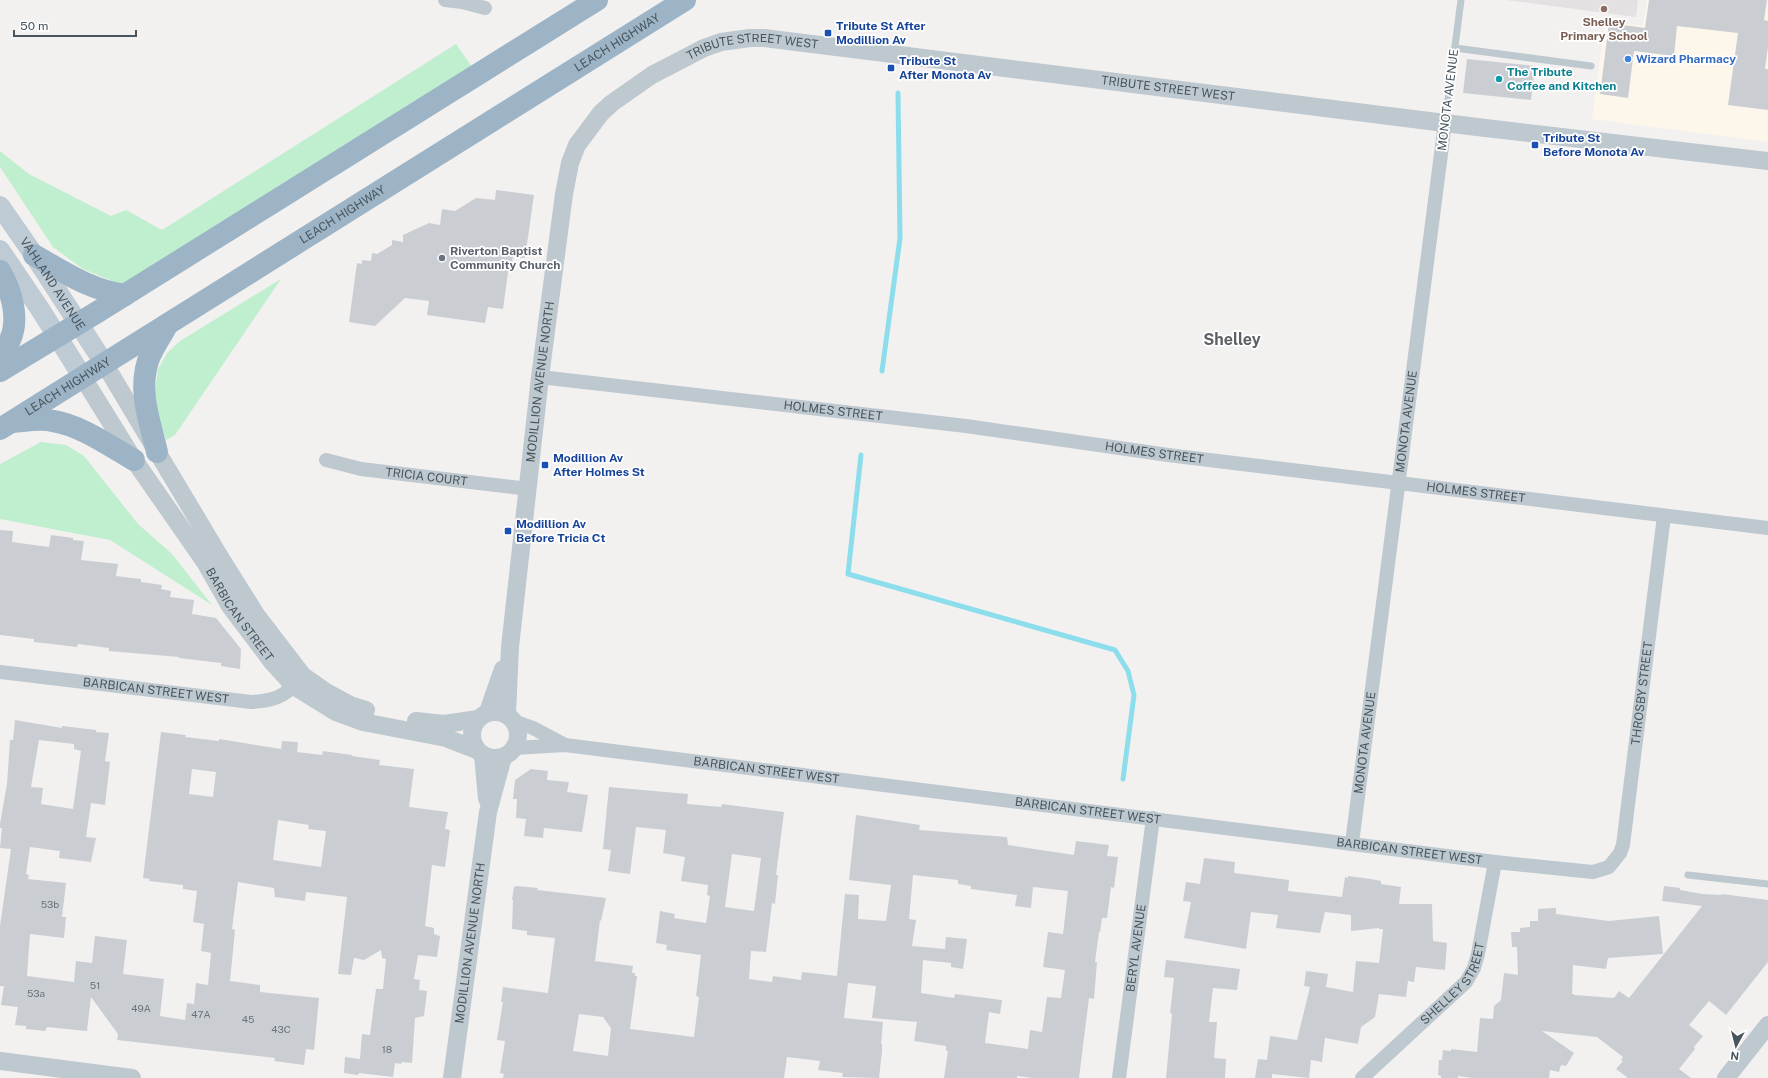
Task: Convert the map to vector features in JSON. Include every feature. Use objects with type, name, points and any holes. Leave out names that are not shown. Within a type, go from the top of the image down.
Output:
[{"type":"highway","points":[[0,371],[125,295],[597,0]]},
{"type":"highway","name":"LEACH HIGHWAY","points":[[5,426],[82,376],[168,324],[685,0]]},
{"type":"highway","points":[[34,255],[80,282],[100,290],[125,295]]},
{"type":"highway","points":[[0,271],[12,299],[14,318],[10,340],[0,356]]},
{"type":"highway","points":[[157,452],[143,393],[144,379],[148,360],[168,324]]},
{"type":"highway","points":[[5,426],[44,420],[54,421],[87,433],[134,460]]},
{"type":"main road","name":"VAHLAND AVENUE","points":[[0,206],[34,255],[104,363]]},
{"type":"main road","name":"VAHLAND AVENUE","points":[[0,250],[58,336],[82,376]]},
{"type":"street","points":[[445,0],[462,2],[485,8]]},
{"type":"street","name":"TRIBUTE STREET WEST","points":[[592,123],[612,103],[652,75],[704,48],[721,42],[750,38],[1768,161]]},
{"type":"street","name":"MODILLION AVENUE NORTH","points":[[510,718],[510,647],[529,489],[540,377],[564,194],[570,163],[577,145],[592,123]]},
{"type":"street","name":"MONOTA AVENUE","points":[[1352,843],[1445,123]]},
{"type":"street","name":"BARBICAN STREET","points":[[104,363],[256,616],[298,681],[326,692],[350,705],[382,715],[444,724],[483,716]]},
{"type":"street","name":"BARBICAN STREET","points":[[82,376],[134,460],[205,562],[230,606],[273,663],[336,712],[363,722],[446,738],[480,752]]},
{"type":"street","name":"HOLMES STREET","points":[[540,377],[966,426],[1168,455],[1768,528]]},
{"type":"street","name":"TRICIA COURT","points":[[326,460],[362,469],[529,489]]},
{"type":"street","name":"THROSBY STREET","points":[[1609,867],[1620,853],[1623,845],[1664,516]]},
{"type":"street","name":"MODILLION AVENUE NORTH","points":[[483,716],[510,647]]},
{"type":"street","name":"BARBICAN STREET WEST","points":[[0,672],[251,702],[268,701],[279,698],[298,681]]},
{"type":"street","name":"BARBICAN STREET WEST","points":[[483,716],[501,712],[510,718],[565,745]]},
{"type":"street","points":[[480,752],[473,744],[472,731],[483,716]]},
{"type":"street","points":[[509,753],[519,735],[510,718]]},
{"type":"street","name":"BARBICAN STREET WEST","points":[[480,752],[490,758],[509,753],[565,745],[1495,862],[1593,872],[1609,867]]},
{"type":"street","name":"MODILLION AVENUE NORTH","points":[[480,752],[488,812]]},
{"type":"street","name":"MODILLION AVENUE NORTH","points":[[453,1077],[488,812],[509,753]]},
{"type":"street","name":"BERYL AVENUE","points":[[1119,1078],[1153,818]]},
{"type":"street","name":"SHELLEY STREET","points":[[1362,1078],[1466,982],[1474,968],[1478,954],[1495,862]]},
{"type":"street","points":[[1726,1078],[1768,1025]]},
{"type":"street","points":[[0,1061],[132,1078]]},
{"type":"lane","name":"MONOTA AVENUE","points":[[1445,123],[1461,0]]},
{"type":"lane","points":[[1455,48],[1591,66]]},
{"type":"lane","points":[[1688,875],[1768,884]]},
{"type":"shaded area","name":"Shelley Primary School","points":[[1506,0],[1638,0],[1636,17]]},
{"type":"shaded area","points":[[1647,0],[1768,0],[1768,142],[1592,119],[1605,21],[1643,26]]},
{"type":"green space","points":[[456,44],[472,67],[122,285],[83,269],[53,247],[0,167],[0,151],[29,174],[111,216],[126,210],[162,230]]},
{"type":"green space","points":[[281,279],[175,435],[166,440],[153,404],[158,369],[167,353],[180,341]]},
{"type":"green space","points":[[41,442],[66,445],[84,456],[138,524],[172,554],[212,605],[110,540],[0,519],[0,464]]},
{"type":"building","points":[[1649,0],[1767,0],[1764,20],[1768,21],[1768,47],[1765,69],[1768,69],[1768,110],[1728,105],[1738,33],[1677,26],[1674,56],[1634,51],[1628,98],[1600,94],[1609,23],[1645,28]]},
{"type":"building","name":"The Tribute Coffee and Kitchen","points":[[1467,59],[1535,66],[1531,100],[1463,93]]},
{"type":"building","name":"Riverton Baptist Community Church","points":[[496,190],[534,195],[525,258],[513,257],[510,272],[508,272],[503,309],[488,307],[485,323],[427,315],[429,301],[405,298],[375,326],[349,322],[357,263],[362,264],[362,260],[371,261],[372,253],[377,254],[392,245],[392,240],[403,242],[403,235],[429,223],[440,225],[442,209],[455,211],[476,198],[495,200]]},
{"type":"building","points":[[0,530],[13,531],[12,542],[49,547],[51,535],[84,541],[81,560],[118,564],[116,576],[141,579],[141,582],[162,585],[161,589],[171,591],[170,597],[194,600],[192,614],[216,618],[241,649],[240,669],[221,666],[221,663],[179,657],[109,651],[109,648],[78,644],[77,647],[34,642],[34,639],[0,635]]},
{"type":"building","points":[[15,720],[62,728],[62,726],[109,733],[105,761],[110,762],[105,805],[91,803],[86,837],[96,838],[91,862],[59,858],[60,851],[30,847],[26,874],[29,875],[28,879],[66,883],[62,917],[66,917],[64,938],[30,934],[27,976],[74,982],[76,961],[92,963],[95,936],[127,940],[123,974],[164,979],[160,1016],[185,1020],[187,1003],[194,1004],[196,983],[208,985],[211,953],[201,951],[204,924],[193,922],[197,891],[183,889],[183,885],[149,881],[150,879],[143,878],[161,732],[186,735],[185,737],[219,741],[219,739],[281,749],[282,741],[298,742],[297,752],[322,755],[323,751],[352,755],[380,760],[379,765],[414,769],[409,807],[448,812],[445,829],[450,830],[445,867],[432,865],[425,926],[434,928],[434,934],[440,936],[437,957],[418,955],[414,979],[420,980],[419,990],[427,991],[424,1016],[415,1018],[412,1063],[395,1063],[393,1077],[359,1073],[358,1075],[344,1073],[345,1057],[360,1059],[362,1034],[370,1035],[376,989],[383,989],[386,959],[382,958],[381,950],[364,960],[354,958],[351,975],[338,974],[347,897],[306,892],[305,901],[275,897],[274,888],[238,882],[232,929],[235,930],[230,981],[260,985],[260,992],[319,998],[314,1050],[306,1049],[304,1065],[274,1061],[275,1058],[117,1040],[118,1034],[91,997],[87,1031],[47,1027],[45,1031],[26,1029],[26,1026],[15,1025],[18,1007],[1,1005],[4,986],[0,986],[0,926],[11,849],[0,848],[2,828],[0,828],[0,824],[7,784],[10,740],[13,740]],"holes":[[[39,740],[74,744],[74,749],[81,751],[73,809],[41,804],[43,788],[31,787]],[[192,769],[216,772],[213,797],[189,794]],[[278,820],[309,825],[308,829],[326,831],[321,867],[273,860]]]},
{"type":"building","points":[[531,769],[548,771],[547,780],[569,782],[567,792],[588,795],[582,832],[544,828],[543,838],[524,836],[526,819],[516,818],[517,799],[513,799],[515,780]]},
{"type":"building","points":[[609,787],[688,794],[687,804],[721,807],[722,804],[784,812],[776,875],[778,875],[775,904],[772,903],[766,952],[751,951],[749,979],[772,982],[773,976],[801,980],[802,972],[837,976],[845,894],[859,895],[858,919],[886,921],[891,885],[849,880],[856,815],[920,825],[919,830],[1007,837],[1008,845],[1074,855],[1076,841],[1109,845],[1107,856],[1118,857],[1114,888],[1111,887],[1107,918],[1102,918],[1099,932],[1095,962],[1097,962],[1094,999],[1089,998],[1079,1078],[1033,1078],[1017,1076],[1017,1078],[944,1078],[948,1051],[946,1051],[946,1046],[914,1041],[917,1022],[872,1018],[876,986],[848,983],[844,1018],[883,1022],[879,1078],[842,1077],[843,1073],[818,1070],[820,1061],[787,1057],[784,1078],[503,1078],[504,1074],[500,1073],[505,1041],[497,1039],[503,1002],[501,1002],[503,987],[548,993],[555,938],[527,935],[527,931],[512,929],[512,900],[514,887],[516,886],[606,898],[601,921],[600,920],[595,961],[633,966],[632,973],[635,973],[635,976],[637,976],[630,1029],[694,1037],[699,997],[696,996],[701,955],[666,950],[667,945],[656,943],[660,911],[675,914],[674,918],[706,923],[710,896],[707,895],[708,885],[681,881],[685,857],[663,853],[666,830],[636,827],[630,874],[608,871],[611,850],[603,849]],"holes":[[[732,854],[761,858],[754,911],[725,907]],[[913,875],[958,880],[958,884],[971,886],[971,889],[1017,895],[1015,906],[1031,908],[1033,887],[1068,891],[1063,934],[1048,932],[1043,967],[1065,970],[1061,998],[1047,997],[1042,1032],[1030,1030],[1028,1049],[985,1043],[989,1012],[1000,1014],[1002,1000],[955,994],[954,998],[921,993],[923,960],[951,963],[951,967],[963,969],[967,939],[946,937],[945,949],[912,946],[916,920],[909,919]],[[579,1014],[603,1017],[611,1028],[608,1056],[573,1051]]]},
{"type":"building","points":[[1204,858],[1235,862],[1234,873],[1289,880],[1288,891],[1342,897],[1345,877],[1348,878],[1348,876],[1381,881],[1381,884],[1401,887],[1399,904],[1432,904],[1433,941],[1447,943],[1445,970],[1416,967],[1414,982],[1408,981],[1406,997],[1379,994],[1375,1017],[1361,1027],[1358,1044],[1325,1038],[1322,1062],[1311,1060],[1309,1078],[1272,1074],[1272,1078],[1255,1078],[1258,1059],[1267,1060],[1270,1036],[1297,1040],[1310,987],[1304,986],[1306,971],[1328,974],[1326,987],[1353,992],[1356,961],[1379,963],[1383,929],[1379,928],[1351,931],[1351,915],[1325,912],[1320,933],[1276,928],[1278,915],[1251,912],[1246,949],[1184,938],[1191,902],[1183,901],[1186,882],[1200,884]]},
{"type":"building","points":[[1664,886],[1680,888],[1680,890],[1702,894],[1722,894],[1768,900],[1768,962],[1726,1015],[1709,1001],[1689,1025],[1703,1036],[1679,1069],[1691,1078],[1628,1078],[1616,1069],[1623,1061],[1621,1060],[1623,1057],[1597,1037],[1542,1031],[1574,1053],[1566,1066],[1561,1065],[1559,1072],[1550,1070],[1549,1078],[1473,1078],[1458,1076],[1458,1078],[1441,1078],[1441,1076],[1438,1075],[1439,1060],[1442,1060],[1443,1050],[1451,1051],[1451,1049],[1477,1052],[1480,1018],[1493,1019],[1494,1006],[1501,1000],[1504,973],[1518,975],[1517,947],[1512,947],[1511,932],[1520,932],[1520,928],[1530,927],[1530,921],[1538,921],[1538,909],[1556,908],[1556,914],[1609,921],[1659,916],[1663,954],[1608,958],[1606,969],[1573,965],[1572,994],[1614,998],[1619,991],[1629,998],[1702,906],[1662,901]]},
{"type":"building","points":[[1166,960],[1240,969],[1237,990],[1213,988],[1209,1022],[1217,1022],[1214,1058],[1226,1059],[1225,1078],[1166,1078],[1174,978],[1164,977]]},
{"type":"waterway","points":[[882,371],[900,238],[898,93]]},
{"type":"waterway","points":[[861,455],[848,574],[1115,650],[1128,671],[1134,695],[1123,779]]},
{"type":"place","name":"Shelley Primary School","points":[[1604,9]]},
{"type":"place","name":"Tribute St After Modillion Av","points":[[828,33]]},
{"type":"place","name":"Wizard Pharmacy","points":[[1628,59]]},
{"type":"place","name":"Tribute St After Monota Av","points":[[891,68]]},
{"type":"place","name":"The Tribute Coffee and Kitchen","points":[[1499,79]]},
{"type":"place","name":"Tribute St Before Monota Av","points":[[1535,145]]},
{"type":"place","name":"Riverton Baptist Community Church","points":[[442,258]]},
{"type":"place","name":"Modillion Av After Holmes St","points":[[545,465]]},
{"type":"place","name":"Modillion Av Before Tricia Ct","points":[[508,531]]},
{"type":"district","name":"Shelley","points":[[1232,339]]}]
